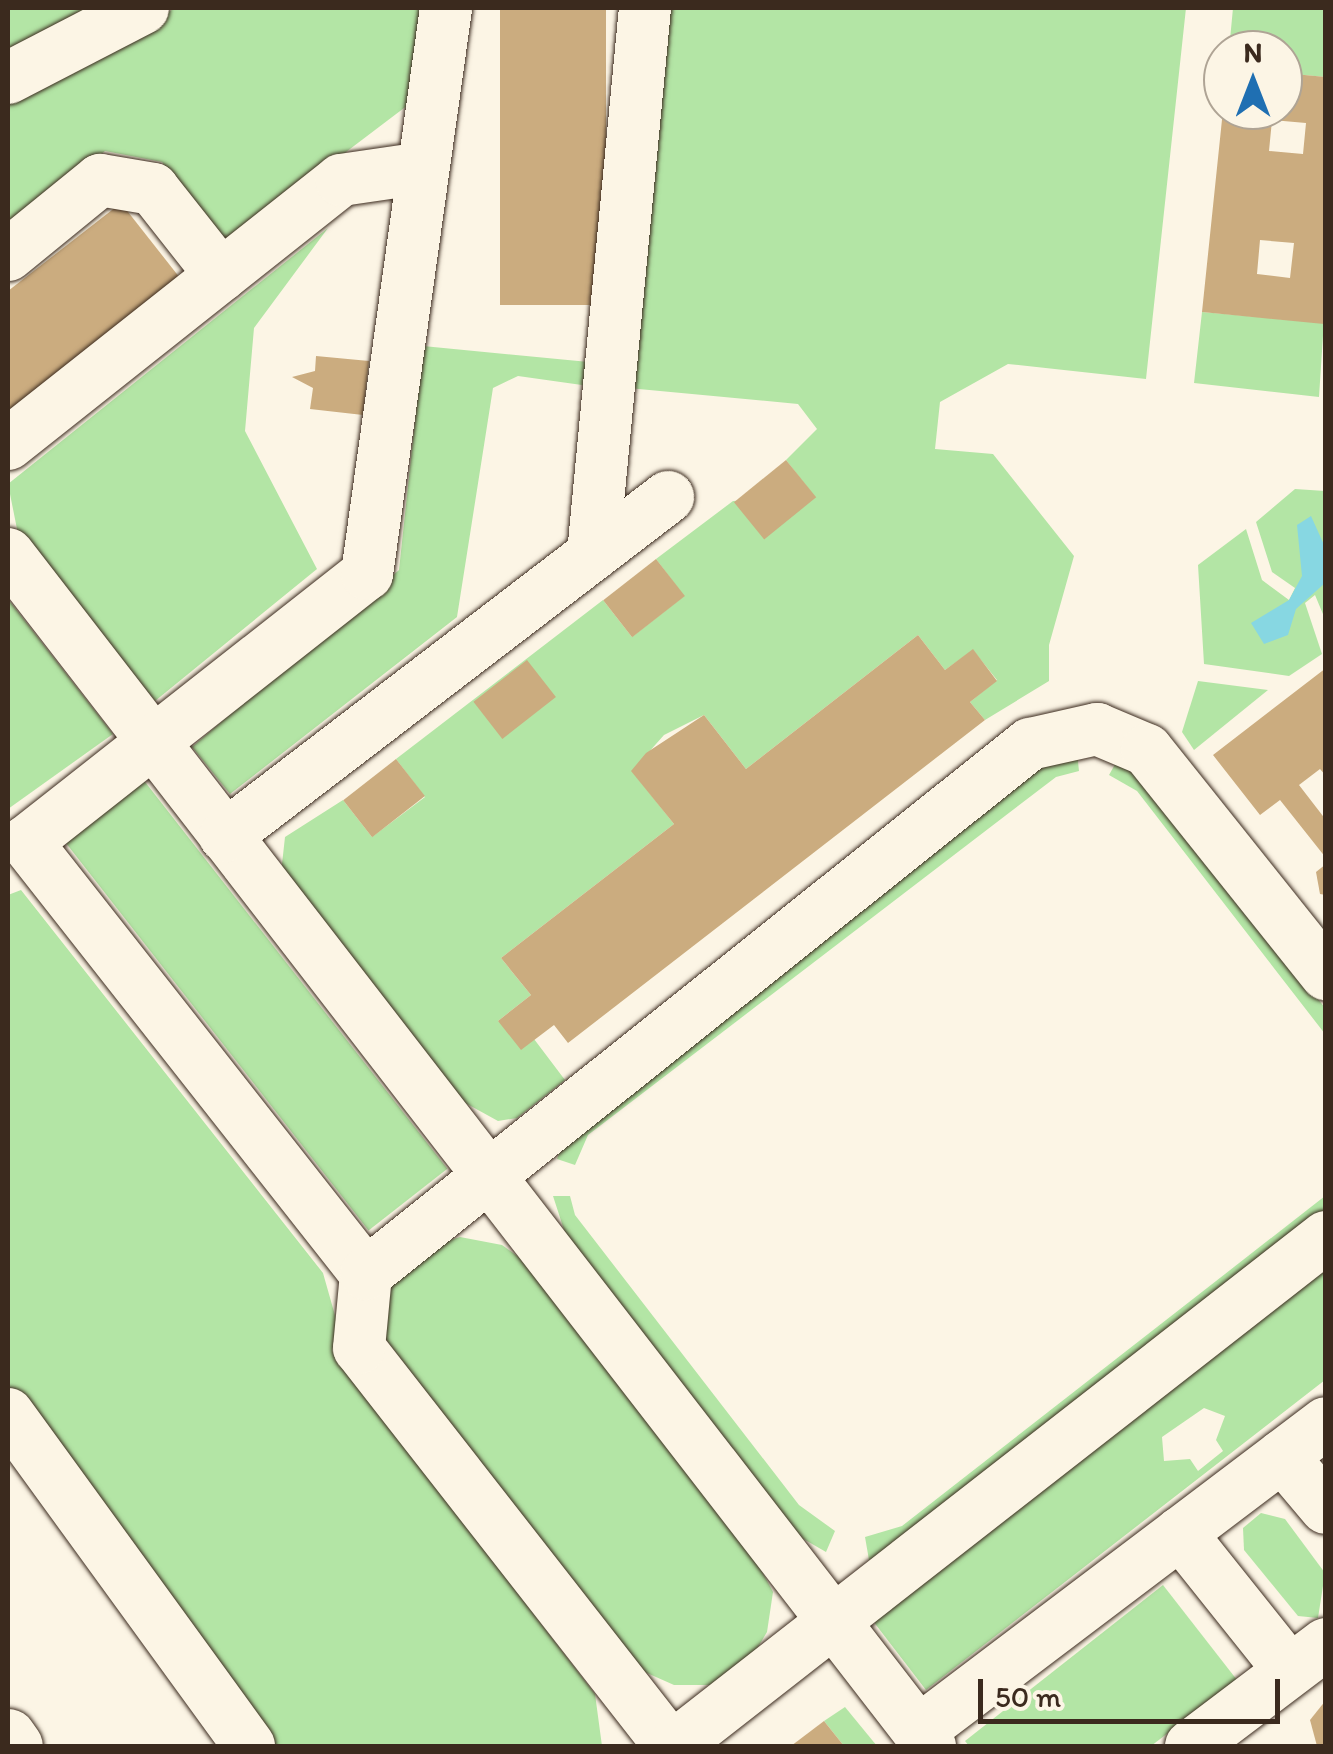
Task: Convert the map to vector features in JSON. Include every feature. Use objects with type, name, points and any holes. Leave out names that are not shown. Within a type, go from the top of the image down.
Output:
[{"type":"highway","points":[[8,1736],[15,1746]]},
{"type":"lane","points":[[8,78],[143,8]]},
{"type":"lane","points":[[446,8],[367,574],[17,842],[366,1274],[359,1348],[672,1746],[1326,1237]]},
{"type":"lane","points":[[593,554],[645,8]]},
{"type":"lane","points":[[8,444],[341,180],[424,168]]},
{"type":"lane","points":[[8,255],[100,180],[153,189],[221,276]]},
{"type":"lane","points":[[224,836],[668,496]]},
{"type":"lane","points":[[8,554],[924,1739],[1180,1533],[1326,1423]]},
{"type":"lane","points":[[366,1274],[1030,744],[1097,729],[1147,750],[1326,974]]},
{"type":"lane","points":[[8,1414],[250,1746]]},
{"type":"lane","points":[[1282,1456],[1326,1508]]},
{"type":"lane","points":[[1180,1533],[1308,1658],[1190,1746]]},
{"type":"green space","points":[[8,8],[118,8],[8,70]]},
{"type":"green space","points":[[176,8],[420,8],[408,105],[226,243],[162,162],[105,151],[8,226],[8,88]]},
{"type":"green space","points":[[667,8],[1186,8],[1146,379],[1008,364],[940,402],[935,449],[993,454],[1074,556],[1049,645],[1049,681],[985,720],[970,702],[997,680],[973,650],[945,670],[918,635],[746,769],[704,715],[664,735],[632,771],[674,824],[501,958],[531,995],[498,1021],[534,1039],[565,1080],[517,1118],[498,1121],[458,1099],[281,873],[285,837],[343,800],[372,837],[425,797],[396,759],[603,600],[632,637],[684,596],[656,559],[733,501],[815,497],[786,460],[817,429],[798,404],[628,388]]},
{"type":"green space","points":[[1233,8],[1325,8],[1325,77],[1303,75],[1303,30],[1231,30]]},
{"type":"green space","points":[[328,228],[254,328],[245,431],[317,569],[155,701],[17,529],[8,484]]},
{"type":"green space","points":[[1202,312],[1324,323],[1319,397],[1194,383]]},
{"type":"green space","points":[[423,346],[599,363],[596,387],[518,376],[493,388],[457,617],[230,794],[192,747],[399,570]]},
{"type":"green space","points":[[1295,489],[1325,491],[1325,619],[1315,595],[1305,603],[1322,654],[1289,676],[1204,664],[1198,565],[1246,529],[1262,580],[1289,600],[1295,588],[1272,572],[1256,522]]},
{"type":"green space","points":[[8,599],[113,734],[8,809]]},
{"type":"green space","points":[[1198,681],[1268,690],[1194,750],[1182,732]]},
{"type":"green space","points":[[1077,752],[1079,771],[1056,777],[588,1135],[575,1165],[557,1159],[563,1142],[1054,758]]},
{"type":"green space","points":[[1118,759],[1143,773],[1325,1008],[1325,1034],[1137,791],[1109,775]]},
{"type":"green space","points":[[142,778],[447,1169],[369,1230],[63,840]]},
{"type":"green space","points":[[21,890],[323,1273],[353,1379],[595,1694],[602,1746],[265,1746],[8,1392],[8,895]]},
{"type":"green space","points":[[553,1196],[570,1196],[575,1215],[799,1505],[835,1531],[826,1552],[800,1537],[565,1233]]},
{"type":"green space","points":[[1325,1196],[1325,1213],[900,1549],[869,1560],[865,1537],[902,1526]]},
{"type":"green space","points":[[460,1237],[502,1245],[531,1266],[755,1558],[773,1592],[767,1632],[746,1667],[710,1685],[674,1685],[638,1669],[384,1337],[388,1281],[426,1248]]},
{"type":"green space","points":[[1325,1270],[1325,1380],[926,1690],[873,1621]],"holes":[[[1204,1408],[1225,1416],[1216,1440],[1223,1451],[1198,1471],[1190,1459],[1164,1461],[1162,1437]]]},
{"type":"green space","points":[[1261,1513],[1285,1519],[1325,1573],[1318,1618],[1298,1616],[1244,1550],[1243,1528]]},
{"type":"green space","points":[[1163,1585],[1237,1680],[1151,1746],[969,1746],[965,1741]]},
{"type":"green space","points":[[845,1707],[877,1746],[844,1746],[824,1721]]},
{"type":"water","points":[[1311,516],[1325,547],[1325,583],[1296,609],[1288,635],[1264,644],[1251,623],[1289,600],[1302,576],[1297,525]]},
{"type":"building","points":[[500,8],[606,8],[606,305],[500,305]]},
{"type":"building","points":[[1303,75],[1326,77],[1324,324],[1202,312],[1221,130],[1271,130],[1269,151],[1303,154]],"holes":[[[1260,240],[1294,243],[1290,278],[1257,274]]]},
{"type":"building","points":[[121,203],[180,278],[8,412],[8,291]]},
{"type":"building","points":[[316,356],[369,361],[363,415],[310,409],[313,388],[292,377],[315,371]]},
{"type":"building","points":[[786,460],[816,497],[764,539],[734,502]]},
{"type":"building","points":[[656,559],[685,596],[632,637],[603,600]]},
{"type":"building","points":[[918,635],[945,670],[973,649],[997,681],[970,702],[985,720],[568,1043],[554,1025],[521,1050],[498,1021],[531,995],[501,958],[674,824],[631,771],[646,753],[704,715],[746,769]]},
{"type":"building","points":[[527,660],[556,697],[502,739],[473,702]]},
{"type":"building","points":[[1326,668],[1326,776],[1320,769],[1299,785],[1326,820],[1326,858],[1280,800],[1260,815],[1213,755]]},
{"type":"building","points":[[396,759],[425,796],[372,837],[343,800]]},
{"type":"building","points":[[1326,864],[1326,895],[1320,894],[1316,872]]},
{"type":"building","points":[[1326,1700],[1326,1746],[1317,1746],[1310,1720]]},
{"type":"building","points":[[824,1721],[844,1746],[791,1746]]}]
